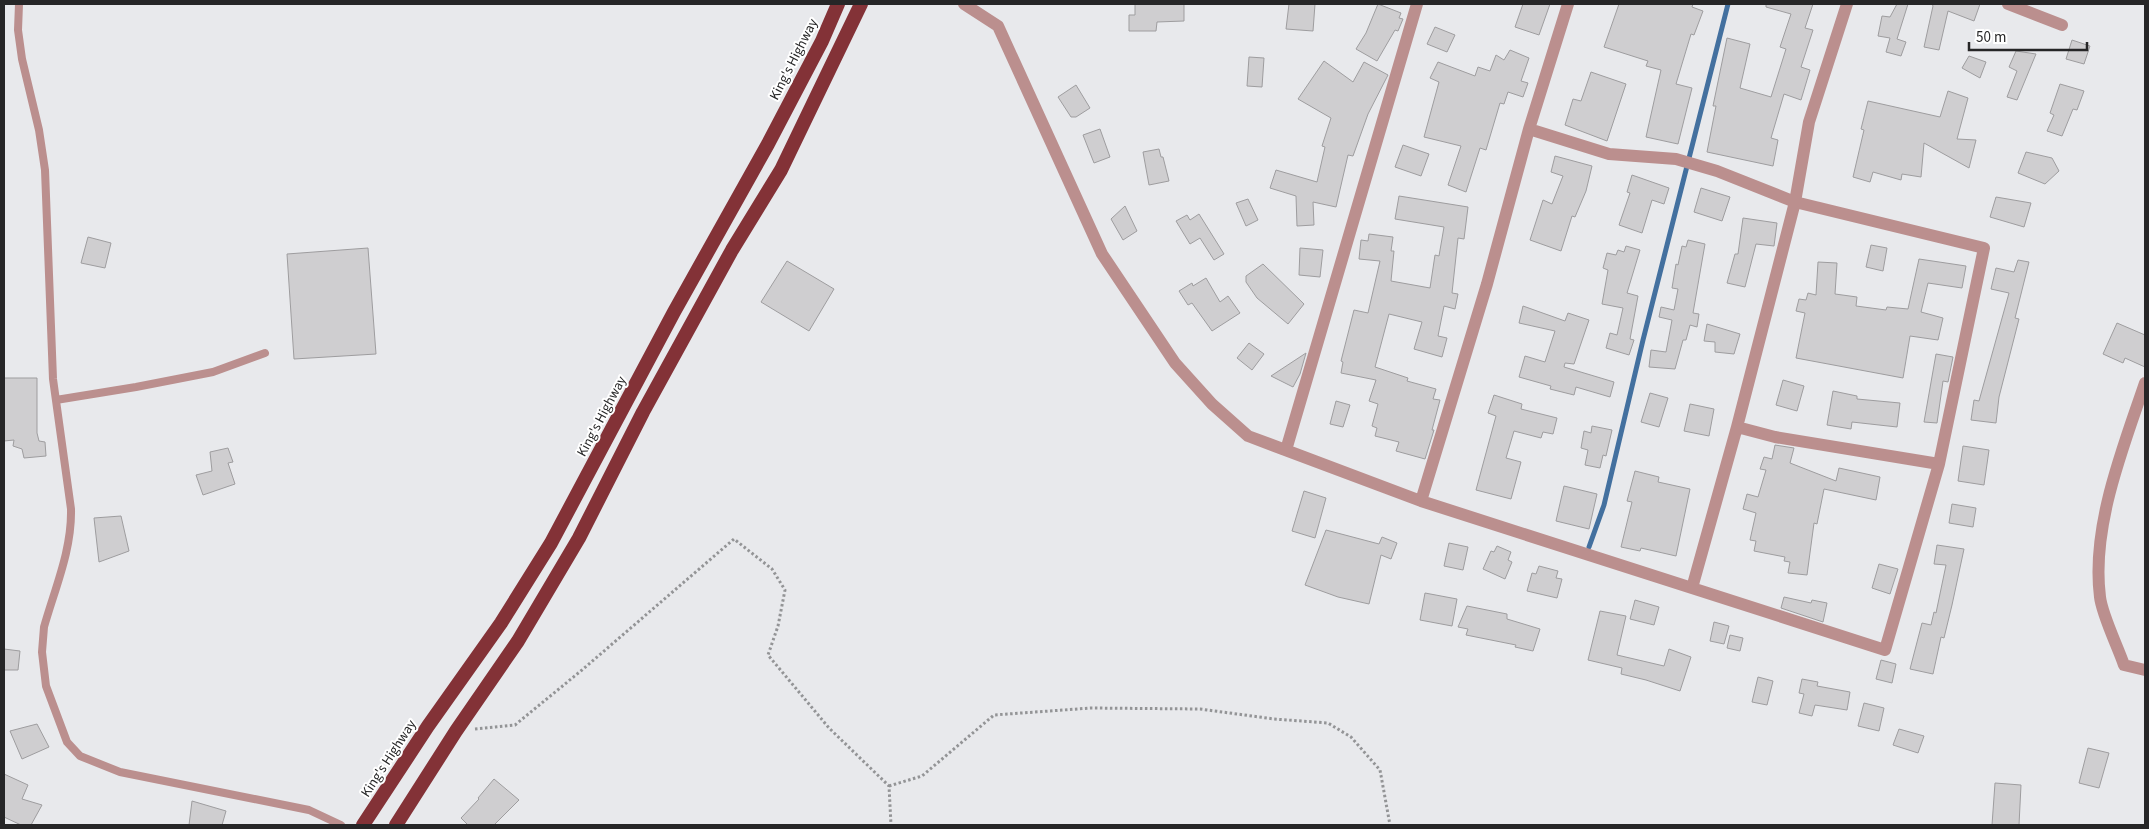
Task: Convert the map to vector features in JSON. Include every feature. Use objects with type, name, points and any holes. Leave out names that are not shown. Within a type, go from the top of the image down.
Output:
[{"type":"highway","name":"King's Highway","points":[[364,825],[428,726],[501,623],[550,543],[602,450],[674,312],[768,144],[822,41],[838,4]]},
{"type":"highway","points":[[396,825],[456,731],[518,641],[580,538],[643,412],[732,250],[781,170],[861,4]]},
{"type":"street","points":[[964,4],[998,26],[1102,254],[1175,363],[1212,404],[1248,436],[1421,501],[1885,650],[1938,464],[1984,248],[1795,202],[1676,159],[1609,154],[1529,129]]},
{"type":"street","points":[[1286,450],[1417,4]]},
{"type":"street","points":[[1421,501],[1487,284],[1529,129],[1568,4]]},
{"type":"street","points":[[1692,588],[1737,427],[1795,202],[1809,122],[1846,4]]},
{"type":"street","points":[[2008,4],[2062,24]]},
{"type":"street","points":[[2145,383],[2119,460],[2098,546],[2100,598],[2124,665],[2145,670]]},
{"type":"street","points":[[1737,427],[1775,437],[1938,464]]},
{"type":"lane","points":[[20,4],[18,30],[22,59],[39,130],[45,170],[53,379],[72,524],[68,551],[44,627],[42,652],[46,686],[67,742],[87,760],[120,772],[309,810],[340,825]]},
{"type":"lane","points":[[56,400],[213,372],[265,352]]},
{"type":"path","points":[[456,731],[515,725],[734,539],[772,569],[785,590],[778,626],[768,655],[829,728],[889,786],[891,825]]},
{"type":"path","points":[[889,786],[922,776],[994,715],[1091,708],[1200,710],[1328,723],[1351,737],[1380,770],[1390,825]]},
{"type":"building","points":[[1135,4],[1184,4],[1184,21],[1157,22],[1156,31],[1129,31],[1129,15],[1135,15]]},
{"type":"building","points":[[1289,4],[1315,4],[1313,31],[1286,29]]},
{"type":"building","points":[[1378,4],[1401,13],[1399,18],[1403,19],[1398,31],[1395,30],[1377,61],[1356,49],[1366,33]]},
{"type":"building","points":[[1523,4],[1550,4],[1539,35],[1515,27]]},
{"type":"building","points":[[1619,4],[1693,4],[1692,7],[1703,11],[1694,35],[1691,34],[1676,84],[1692,88],[1678,144],[1646,137],[1661,70],[1646,66],[1648,61],[1604,47]]},
{"type":"building","points":[[1766,4],[1813,4],[1805,28],[1813,30],[1801,67],[1810,70],[1801,100],[1784,94],[1771,138],[1778,140],[1773,166],[1707,152],[1716,106],[1713,106],[1727,38],[1750,44],[1740,88],[1771,97],[1786,49],[1780,47],[1791,14],[1766,7]]},
{"type":"building","points":[[1897,4],[1908,4],[1897,39],[1906,42],[1901,56],[1886,52],[1890,38],[1878,36],[1882,16],[1890,17]]},
{"type":"building","points":[[1932,4],[1980,4],[1974,21],[1948,11],[1939,50],[1924,47]]},
{"type":"building","points":[[1435,27],[1455,35],[1447,52],[1427,44]]},
{"type":"building","points":[[2072,40],[2090,46],[2084,64],[2066,59]]},
{"type":"building","points":[[1510,50],[1529,58],[1521,81],[1528,83],[1523,97],[1508,92],[1504,104],[1500,103],[1486,150],[1480,148],[1466,192],[1448,185],[1461,146],[1424,137],[1439,82],[1430,78],[1438,62],[1475,76],[1478,67],[1490,71],[1496,55],[1504,60]]},
{"type":"building","points":[[2016,51],[2036,54],[2017,100],[2007,97],[2017,71],[2009,67]]},
{"type":"building","points":[[1969,56],[1986,62],[1980,78],[1962,68]]},
{"type":"building","points":[[1249,57],[1264,58],[1262,87],[1247,86]]},
{"type":"building","points":[[1324,61],[1353,82],[1364,62],[1388,75],[1368,114],[1353,156],[1348,155],[1336,207],[1313,202],[1314,225],[1297,226],[1296,196],[1270,188],[1276,170],[1317,182],[1325,147],[1322,146],[1331,118],[1298,99]]},
{"type":"building","points":[[1591,72],[1626,84],[1607,141],[1565,125],[1573,99],[1581,101]]},
{"type":"building","points":[[2060,84],[2084,91],[2077,110],[2073,109],[2062,136],[2047,131],[2054,115],[2050,113]]},
{"type":"building","points":[[1076,85],[1090,108],[1076,117],[1071,117],[1058,97]]},
{"type":"building","points":[[1948,91],[1968,98],[1957,139],[1976,140],[1969,168],[1924,143],[1921,177],[1902,174],[1901,180],[1873,172],[1870,182],[1853,177],[1864,130],[1861,129],[1868,101],[1940,117]]},
{"type":"building","points":[[1100,129],[1110,157],[1094,163],[1083,135]]},
{"type":"building","points":[[1403,145],[1429,154],[1421,176],[1395,167]]},
{"type":"building","points":[[1159,149],[1169,181],[1149,185],[1143,152]]},
{"type":"building","points":[[2026,152],[2052,158],[2059,171],[2045,184],[2018,173]]},
{"type":"building","points":[[1555,156],[1592,166],[1586,191],[1575,217],[1572,216],[1561,251],[1530,240],[1543,200],[1552,204],[1563,176],[1551,172]]},
{"type":"building","points":[[1632,175],[1669,188],[1664,204],[1652,200],[1642,233],[1619,225],[1630,193],[1627,192]]},
{"type":"building","points":[[1701,188],[1730,197],[1722,221],[1694,212]]},
{"type":"building","points":[[1399,196],[1468,207],[1464,239],[1458,238],[1452,293],[1458,294],[1455,309],[1444,306],[1438,336],[1447,338],[1442,357],[1414,349],[1422,322],[1389,314],[1375,367],[1408,378],[1407,381],[1436,389],[1433,399],[1440,400],[1432,430],[1434,430],[1425,459],[1396,451],[1399,442],[1375,436],[1377,428],[1372,426],[1378,404],[1369,401],[1376,380],[1341,373],[1343,362],[1341,361],[1354,310],[1368,313],[1380,261],[1359,259],[1361,240],[1368,241],[1369,234],[1393,237],[1391,251],[1394,251],[1391,281],[1430,288],[1435,255],[1439,256],[1444,227],[1395,219]]},
{"type":"building","points":[[1996,197],[2031,203],[2024,227],[1990,217]]},
{"type":"building","points":[[1248,199],[1258,220],[1246,226],[1236,203]]},
{"type":"building","points":[[1125,206],[1137,231],[1123,240],[1111,219]]},
{"type":"building","points":[[1199,214],[1224,254],[1214,260],[1200,238],[1190,244],[1176,221],[1187,215],[1190,220]]},
{"type":"building","points":[[1743,218],[1777,223],[1774,246],[1756,244],[1745,287],[1727,283],[1735,254],[1738,254]]},
{"type":"building","points":[[88,237],[111,243],[105,268],[81,263]]},
{"type":"building","points":[[1688,240],[1705,244],[1693,313],[1699,314],[1697,327],[1690,325],[1686,340],[1683,340],[1675,369],[1649,367],[1651,350],[1666,352],[1672,320],[1659,317],[1661,307],[1674,310],[1678,289],[1672,288],[1676,264],[1678,265],[1682,246],[1686,247]]},
{"type":"building","points":[[1871,245],[1887,248],[1883,271],[1866,267]]},
{"type":"building","points":[[1626,246],[1640,250],[1627,293],[1638,296],[1630,339],[1634,340],[1629,355],[1606,348],[1610,333],[1617,335],[1623,308],[1602,304],[1608,270],[1603,268],[1607,253],[1616,255],[1618,250],[1624,252]]},
{"type":"building","points":[[368,248],[376,354],[294,359],[287,254]]},
{"type":"building","points":[[1300,248],[1323,250],[1320,277],[1299,275]]},
{"type":"building","points":[[1919,259],[1966,266],[1962,288],[1928,283],[1921,312],[1943,318],[1938,340],[1910,336],[1903,378],[1796,358],[1805,313],[1796,311],[1799,299],[1806,300],[1808,293],[1816,295],[1818,262],[1837,263],[1835,294],[1857,297],[1856,306],[1886,310],[1887,307],[1908,309]]},
{"type":"building","points":[[2018,260],[2029,262],[2015,318],[2019,319],[1999,397],[1996,423],[1971,420],[1974,400],[1979,401],[2009,293],[1991,289],[1996,268],[2014,272]]},
{"type":"building","points":[[787,261],[834,289],[809,331],[761,302]]},
{"type":"building","points":[[1263,264],[1304,304],[1288,324],[1257,298],[1246,282],[1246,276]]},
{"type":"building","points":[[1206,278],[1220,302],[1228,296],[1240,313],[1212,331],[1192,303],[1188,305],[1179,291],[1192,283],[1193,286]]},
{"type":"building","points":[[1523,306],[1565,321],[1568,313],[1589,320],[1574,364],[1565,363],[1564,367],[1614,382],[1610,397],[1576,387],[1574,395],[1550,389],[1551,386],[1519,377],[1525,356],[1545,362],[1555,331],[1519,323]]},
{"type":"building","points":[[2117,323],[2145,335],[2145,367],[2125,358],[2123,363],[2103,354]]},
{"type":"building","points":[[1707,324],[1740,334],[1734,354],[1715,352],[1715,342],[1704,341]]},
{"type":"building","points":[[1249,343],[1264,354],[1252,370],[1237,358]]},
{"type":"building","points":[[1306,353],[1300,374],[1293,387],[1271,376]]},
{"type":"building","points":[[1936,354],[1953,357],[1948,382],[1943,381],[1937,423],[1924,422]]},
{"type":"building","points":[[4,378],[37,378],[37,433],[39,441],[45,442],[46,456],[24,458],[22,449],[13,446],[14,440],[4,441]]},
{"type":"building","points":[[1783,380],[1804,386],[1797,411],[1776,405]]},
{"type":"building","points":[[1833,391],[1857,396],[1857,399],[1900,403],[1897,427],[1852,422],[1851,429],[1827,425]]},
{"type":"building","points":[[1650,393],[1668,398],[1659,427],[1641,422]]},
{"type":"building","points":[[1494,395],[1522,404],[1521,409],[1557,418],[1553,434],[1543,432],[1541,438],[1514,431],[1506,458],[1521,462],[1511,499],[1476,490],[1496,416],[1488,413]]},
{"type":"building","points":[[1336,401],[1350,405],[1343,427],[1330,424]]},
{"type":"building","points":[[1690,404],[1714,409],[1709,436],[1684,431]]},
{"type":"building","points":[[1592,426],[1612,430],[1606,456],[1603,455],[1600,468],[1585,465],[1588,450],[1581,448],[1584,431],[1591,433]]},
{"type":"building","points":[[1775,445],[1794,448],[1790,463],[1836,481],[1839,468],[1880,477],[1876,500],[1824,489],[1817,524],[1814,523],[1807,575],[1788,573],[1790,562],[1784,561],[1785,557],[1754,551],[1756,541],[1750,540],[1756,513],[1743,509],[1747,494],[1758,497],[1766,470],[1760,469],[1764,457],[1772,459]]},
{"type":"building","points":[[1963,446],[1989,450],[1984,485],[1958,481]]},
{"type":"building","points":[[228,448],[233,462],[228,463],[235,484],[203,495],[196,475],[212,471],[210,452]]},
{"type":"building","points":[[1635,471],[1659,477],[1658,482],[1690,489],[1676,556],[1641,548],[1640,551],[1621,547],[1632,502],[1627,501]]},
{"type":"building","points":[[1564,486],[1597,494],[1589,529],[1556,521]]},
{"type":"building","points":[[1304,491],[1326,498],[1315,538],[1292,531]]},
{"type":"building","points":[[1952,504],[1976,508],[1973,527],[1949,523]]},
{"type":"building","points":[[121,516],[129,551],[99,562],[94,518]]},
{"type":"building","points":[[1326,530],[1379,544],[1382,537],[1397,543],[1391,559],[1381,555],[1369,604],[1338,597],[1305,585]]},
{"type":"building","points":[[1449,543],[1468,547],[1463,570],[1444,566]]},
{"type":"building","points":[[1937,545],[1964,549],[1944,638],[1941,637],[1933,674],[1910,669],[1922,623],[1931,625],[1934,612],[1936,613],[1946,565],[1934,564]]},
{"type":"building","points":[[1497,546],[1511,552],[1508,560],[1512,562],[1505,579],[1483,569],[1491,551],[1494,552]]},
{"type":"building","points":[[1879,564],[1898,569],[1890,594],[1872,588]]},
{"type":"building","points":[[1539,566],[1558,571],[1556,578],[1562,579],[1557,598],[1527,591],[1532,573],[1536,574]]},
{"type":"building","points":[[1425,593],[1457,599],[1452,626],[1420,620]]},
{"type":"building","points":[[1784,597],[1811,603],[1812,600],[1827,603],[1823,622],[1781,608]]},
{"type":"building","points":[[1635,600],[1659,607],[1654,625],[1630,619]]},
{"type":"building","points":[[1467,606],[1507,614],[1507,619],[1540,629],[1533,651],[1515,647],[1516,645],[1466,635],[1468,629],[1458,627]]},
{"type":"building","points":[[1600,611],[1626,616],[1617,655],[1664,666],[1669,649],[1691,657],[1680,691],[1621,674],[1622,668],[1588,660]]},
{"type":"building","points":[[1714,622],[1729,626],[1724,644],[1710,641]]},
{"type":"building","points":[[1730,635],[1743,638],[1740,651],[1727,648]]},
{"type":"building","points":[[4,649],[20,651],[18,670],[4,670]]},
{"type":"building","points":[[1881,660],[1896,664],[1892,683],[1876,679]]},
{"type":"building","points":[[1758,677],[1773,681],[1767,705],[1752,702]]},
{"type":"building","points":[[1802,679],[1818,682],[1817,686],[1850,692],[1847,710],[1815,705],[1812,716],[1799,713],[1804,694],[1799,693]]},
{"type":"building","points":[[1864,703],[1884,708],[1879,731],[1858,726]]},
{"type":"building","points":[[37,724],[49,747],[22,759],[10,731]]},
{"type":"building","points":[[1899,729],[1924,736],[1918,753],[1893,745]]},
{"type":"building","points":[[2088,748],[2109,753],[2099,788],[2079,783]]},
{"type":"building","points":[[4,774],[28,785],[22,799],[42,805],[31,825],[21,825],[4,817]]},
{"type":"building","points":[[494,779],[519,800],[494,825],[468,825],[461,818]]},
{"type":"building","points":[[1995,783],[2021,785],[2019,825],[1992,825]]},
{"type":"building","points":[[192,801],[226,811],[222,825],[189,825]]},
{"type":"waterway","points":[[1589,547],[1604,505],[1643,340],[1728,4]]}]
